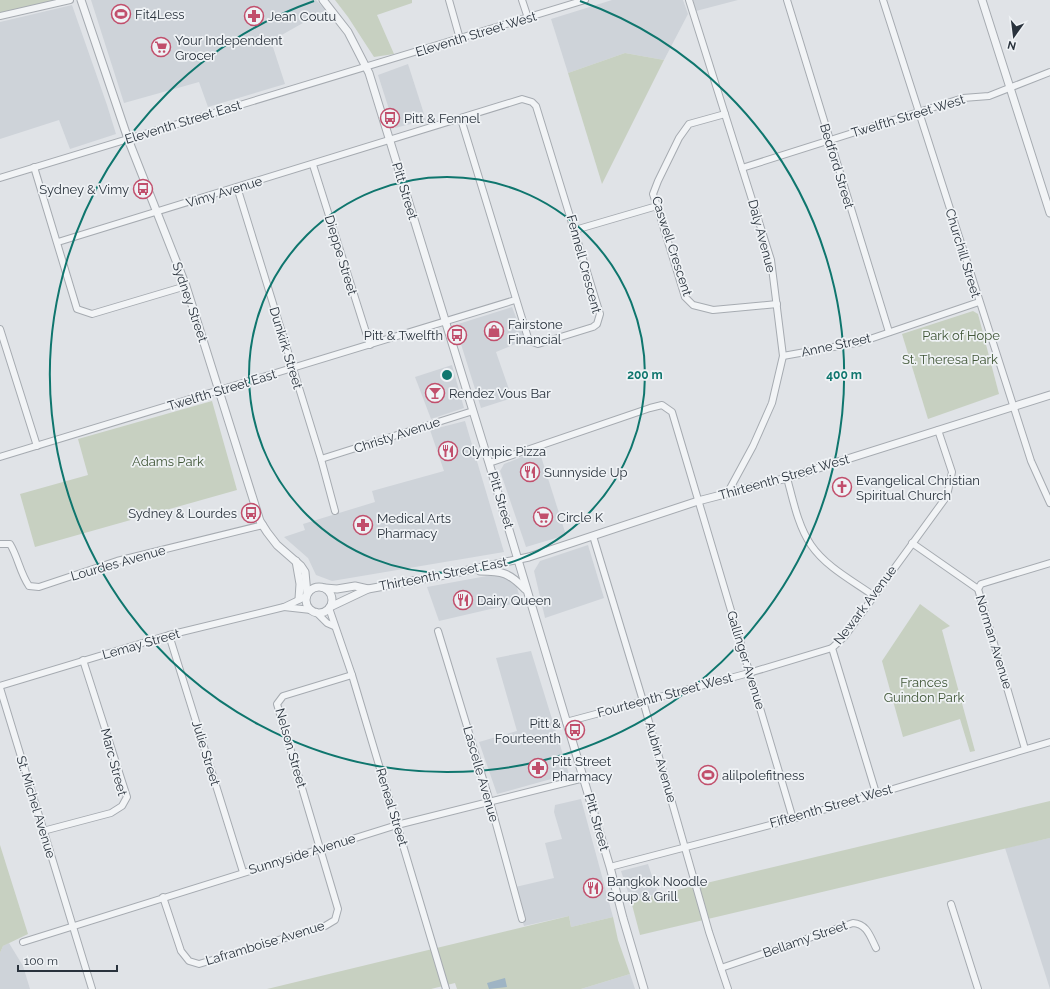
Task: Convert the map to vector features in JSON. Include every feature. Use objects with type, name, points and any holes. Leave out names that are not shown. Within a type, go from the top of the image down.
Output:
[{"type":"street","points":[[0,16],[70,0]]},
{"type":"street","name":"Sydney Street","points":[[81,0],[128,139],[186,286],[256,507],[263,525],[277,545],[296,561],[305,572],[307,595]]},
{"type":"street","name":"Pitt Street","points":[[323,0],[348,32],[366,66],[390,139],[584,778],[644,989]]},
{"type":"street","points":[[449,0],[460,39]]},
{"type":"street","points":[[522,0],[528,18]]},
{"type":"street","name":"Eleventh Street West","points":[[366,66],[460,39],[585,0]]},
{"type":"street","name":"Daly Avenue","points":[[689,0],[771,260],[783,356],[772,403],[727,494]]},
{"type":"street","name":"Bedford Street","points":[[787,0],[815,86],[819,110],[889,332]]},
{"type":"street","name":"Churchill Street","points":[[883,0],[1030,461],[1050,503]]},
{"type":"street","points":[[982,0],[1050,213]]},
{"type":"street","name":"Eleventh Street East","points":[[0,178],[366,66]]},
{"type":"street","name":"Twelfth Street West","points":[[742,168],[919,111],[964,98],[989,96],[1050,72]]},
{"type":"street","name":"Fennell Crescent","points":[[390,139],[461,119],[522,99],[532,102],[536,106],[600,314],[597,324],[593,327],[535,344],[528,338],[515,300],[461,119]]},
{"type":"street","name":"Caswell Crescent","points":[[725,114],[689,124],[679,138],[658,181],[653,194],[656,206],[685,297],[693,306],[713,310],[777,304]]},
{"type":"street","name":"Vimy Avenue","points":[[58,242],[313,165],[390,139]]},
{"type":"street","name":"Dieppe Street","points":[[313,165],[370,345]]},
{"type":"street","points":[[34,167],[77,308],[92,314],[186,286]]},
{"type":"street","name":"Dunkirk Street","points":[[237,187],[321,460],[335,511]]},
{"type":"street","points":[[575,230],[656,206]]},
{"type":"street","points":[[445,322],[515,300]]},
{"type":"street","name":"Anne Street","points":[[783,356],[861,342],[979,302]]},
{"type":"street","name":"Twelfth Street East","points":[[0,457],[445,322]]},
{"type":"street","points":[[0,329],[37,446]]},
{"type":"street","name":"Thirteenth Street West","points":[[518,559],[698,501],[787,478],[1050,395]]},
{"type":"street","name":"Gallinger Avenue","points":[[489,463],[662,405],[672,412],[793,819]]},
{"type":"street","name":"Christy Avenue","points":[[321,460],[473,411]]},
{"type":"street","name":"Newark Avenue","points":[[876,793],[832,648],[845,636],[947,496],[952,472],[938,430]]},
{"type":"street","points":[[787,478],[804,534],[812,546],[832,567],[874,596]]},
{"type":"street","name":"Lourdes Avenue","points":[[0,544],[10,544],[16,553],[22,576],[29,586],[39,587],[117,561],[263,525]]},
{"type":"street","name":"Aubin Avenue","points":[[593,536],[686,846],[709,932],[728,989]]},
{"type":"street","name":"Norman Avenue","points":[[912,543],[978,589],[1025,749]]},
{"type":"street","name":"Thirteenth Street East","points":[[330,607],[368,589],[468,571],[518,559]]},
{"type":"street","points":[[296,561],[300,584],[299,599]]},
{"type":"street","points":[[978,589],[981,584],[1050,563]]},
{"type":"street","points":[[468,571],[500,571],[515,579],[526,589]]},
{"type":"street","name":"Thirteenth Street East","points":[[325,588],[337,589],[355,586],[368,589]]},
{"type":"street","points":[[314,587],[325,588],[332,596],[330,607],[324,612],[314,611],[306,603],[307,595],[314,587]]},
{"type":"street","name":"Lemay Street","points":[[0,687],[83,660],[169,635],[284,607],[307,595]]},
{"type":"street","name":"Lemay Street","points":[[284,607],[314,611]]},
{"type":"street","name":"Reneal Street","points":[[330,607],[334,626],[338,632],[352,675],[446,989]]},
{"type":"street","name":"Reneal Street","points":[[314,611],[327,623],[334,626]]},
{"type":"street","name":"Lascelle Avenue","points":[[438,630],[490,802],[522,919]]},
{"type":"street","name":"Julie Street","points":[[169,635],[243,872]]},
{"type":"street","name":"Fourteenth Street West","points":[[566,722],[749,673],[832,648]]},
{"type":"street","name":"Marc Street","points":[[43,832],[111,813],[122,806],[127,797],[83,660]]},
{"type":"street","name":"Nelson Street","points":[[320,848],[277,704],[283,696],[352,675]]},
{"type":"street","name":"St. Michel Avenue","points":[[0,687],[92,989]]},
{"type":"street","name":"Fifteenth Street West","points":[[610,867],[793,819],[1050,742]]},
{"type":"street","name":"Sunnyside Avenue","points":[[23,942],[397,825],[584,778]]},
{"type":"street","name":"Laframboise Avenue","points":[[163,898],[181,951],[189,961],[199,964],[325,926],[335,920],[338,909],[320,848]]},
{"type":"street","points":[[951,904],[978,989]]},
{"type":"street","name":"Bellamy Street","points":[[722,968],[853,923],[860,923],[867,929],[876,948]]},
{"type":"shaded area","points":[[91,0],[316,0],[326,10],[271,41],[285,84],[208,107],[199,82],[124,103]]},
{"type":"shaded area","points":[[612,0],[683,0],[688,14],[664,60],[625,53],[568,73],[551,19]]},
{"type":"shaded area","points":[[693,0],[738,0],[696,11]]},
{"type":"shaded area","points":[[72,5],[116,134],[70,149],[59,120],[0,139],[0,22]]},
{"type":"shaded area","points":[[408,64],[426,120],[395,128],[378,75]]},
{"type":"shaded area","points":[[512,307],[525,340],[496,352],[512,398],[481,408],[455,325]]},
{"type":"shaded area","points":[[452,365],[464,408],[431,419],[415,377]]},
{"type":"shaded area","points":[[465,421],[504,552],[332,581],[316,575],[308,558],[284,537],[305,530],[303,524],[375,502],[372,491],[444,471],[430,430]]},
{"type":"shaded area","points":[[539,450],[566,535],[526,547],[500,471],[504,464]]},
{"type":"shaded area","points":[[588,545],[604,598],[545,618],[534,571],[540,561]]},
{"type":"shaded area","points":[[503,573],[515,580],[521,602],[439,621],[427,587]]},
{"type":"shaded area","points":[[531,651],[569,774],[497,794],[479,742],[517,731],[496,658]]},
{"type":"shaded area","points":[[581,799],[613,917],[571,927],[569,916],[524,926],[511,888],[554,878],[545,843],[562,839],[554,812],[555,805]]},
{"type":"shaded area","points":[[1050,838],[1050,989],[1005,848]]},
{"type":"shaded area","points":[[648,864],[658,894],[631,901],[621,871]]},
{"type":"shaded area","points":[[9,943],[23,966],[30,989],[0,989],[0,953],[3,946]]},
{"type":"shaded area","points":[[630,974],[635,989],[581,989]]},
{"type":"green space","points":[[0,0],[58,0],[0,14]]},
{"type":"green space","points":[[335,0],[412,0],[412,3],[377,15],[394,54],[374,57]]},
{"type":"green space","points":[[625,53],[664,60],[602,184],[568,73]]},
{"type":"green space","name":"St. Theresa Park","points":[[973,311],[978,314],[999,394],[928,419],[902,334]]},
{"type":"green space","name":"Adams Park","points":[[212,401],[237,490],[35,547],[20,494],[88,475],[78,439]]},
{"type":"green space","name":"Frances Guindon Park","points":[[920,604],[950,626],[942,630],[975,751],[970,752],[960,719],[903,737],[882,661]]},
{"type":"green space","points":[[1050,801],[1050,838],[640,935],[631,901]]},
{"type":"green space","points":[[0,845],[28,934],[3,946],[0,953]]},
{"type":"green space","points":[[569,916],[571,927],[613,917],[618,940],[630,974],[581,989],[457,989],[455,983],[431,989],[267,989]]},
{"type":"water","points":[[505,978],[507,987],[489,989],[487,983]]},
{"type":"place","name":"Fit4Less","points":[[121,14]]},
{"type":"place","name":"Jean Coutu","points":[[254,16]]},
{"type":"place","name":"Your Independent Grocer","points":[[161,47]]},
{"type":"place","name":"Pitt & Fennel","points":[[390,118]]},
{"type":"place","name":"Sydney & Vimy","points":[[143,189]]},
{"type":"place","name":"Fairstone Financial","points":[[494,331]]},
{"type":"place","name":"Pitt & Twelfth","points":[[457,335]]},
{"type":"place","name":"Rendez Vous Bar","points":[[435,393]]},
{"type":"place","name":"Olympic Pizza","points":[[448,451]]},
{"type":"place","name":"Sunnyside Up","points":[[530,472]]},
{"type":"place","name":"Evangelical Christian Spiritual Church","points":[[842,487]]},
{"type":"place","name":"Sydney & Lourdes","points":[[251,513]]},
{"type":"place","name":"Circle K","points":[[543,517]]},
{"type":"place","name":"Medical Arts Pharmacy","points":[[363,525]]},
{"type":"place","name":"Dairy Queen","points":[[463,600]]},
{"type":"place","name":"Pitt & Fourteenth","points":[[575,730]]},
{"type":"place","name":"Pitt Street Pharmacy","points":[[538,768]]},
{"type":"place","name":"alilpolefitness","points":[[708,775]]},
{"type":"place","name":"Bangkok Noodle Soup & Grill","points":[[593,888]]},
{"type":"park label","name":"Park of Hope","points":[[961,335]]}]
